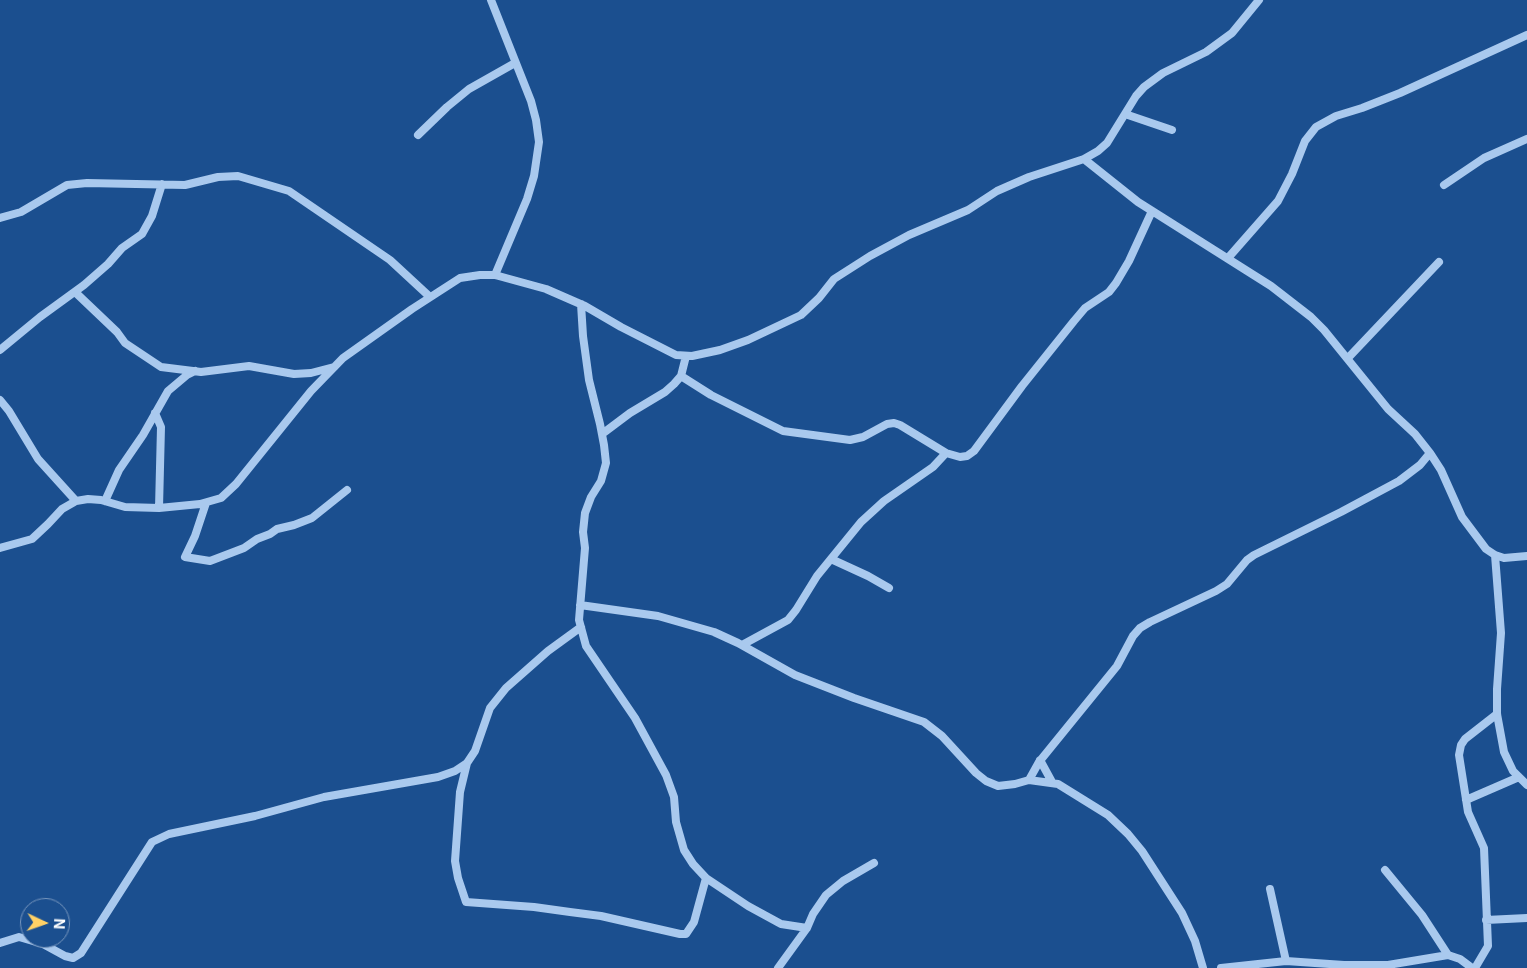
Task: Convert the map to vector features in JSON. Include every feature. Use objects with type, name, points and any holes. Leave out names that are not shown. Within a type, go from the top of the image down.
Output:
[{"type":"street","points":[[491,0],[531,101],[536,120],[538,142],[534,176],[527,199],[495,275]]},
{"type":"street","points":[[0,548],[32,539],[62,509],[76,501],[88,499],[125,506],[159,508],[216,501],[228,494],[311,391],[343,358],[460,278],[480,274],[495,275],[546,289],[581,304],[676,355],[692,356],[720,350],[748,340],[801,315],[819,298],[834,279],[870,256],[909,235],[968,210],[997,191],[1029,177],[1084,159],[1098,151],[1107,142],[1136,96],[1144,87],[1163,73],[1206,52],[1232,33],[1259,0]]},
{"type":"street","points":[[1228,258],[1278,201],[1292,174],[1304,141],[1316,127],[1336,116],[1400,93],[1527,35]]},
{"type":"street","points":[[418,135],[447,107],[469,90],[515,63]]},
{"type":"street","points":[[1125,114],[1172,130]]},
{"type":"street","points":[[1444,185],[1484,158],[1527,139]]},
{"type":"street","points":[[1084,159],[1138,202],[1271,286],[1311,317],[1348,358],[1388,409],[1415,434],[1430,453],[1462,517],[1486,549],[1504,558],[1527,556]]},
{"type":"street","points":[[0,218],[21,212],[67,185],[87,183],[185,185],[218,177],[238,176],[289,191],[390,260],[430,297]]},
{"type":"street","points":[[0,350],[40,317],[75,292],[108,264],[122,248],[142,234],[152,216],[162,184]]},
{"type":"street","points":[[681,376],[711,395],[783,431],[850,440],[864,437],[887,424],[894,423],[946,453],[960,457],[967,456],[974,452],[1022,386],[1085,308],[1109,292],[1116,283],[1152,211]]},
{"type":"street","points":[[1348,358],[1439,262]]},
{"type":"street","points":[[75,292],[117,332],[125,343],[161,367],[195,371],[249,366],[294,374],[311,373],[334,367]]},
{"type":"street","points":[[581,304],[589,380],[602,434],[606,463],[585,513],[583,532],[585,548],[580,605],[581,627],[586,646],[635,718],[666,775],[674,797],[676,822],[684,850],[693,864],[706,878],[780,924],[807,928]]},
{"type":"street","points":[[602,434],[630,413],[665,392],[681,376],[686,356]]},
{"type":"street","points":[[105,501],[119,470],[143,435],[168,391],[187,375],[195,371]]},
{"type":"street","points":[[0,400],[9,411],[38,459],[76,501]]},
{"type":"street","points":[[155,412],[161,427],[159,508]]},
{"type":"street","points":[[742,645],[788,620],[817,576],[867,517],[884,501],[933,467],[946,453]]},
{"type":"street","points":[[1029,780],[1040,760],[1117,666],[1133,636],[1140,628],[1227,584],[1247,560],[1254,555],[1399,481],[1420,465],[1430,453]]},
{"type":"street","points":[[206,503],[195,536],[185,557],[210,561],[244,548],[277,529],[312,518],[346,490]]},
{"type":"street","points":[[1495,555],[1501,633],[1497,714],[1504,752],[1512,771],[1527,785]]},
{"type":"street","points":[[831,559],[889,588]]},
{"type":"street","points":[[580,605],[658,616],[714,632],[742,645],[795,675],[924,722],[942,736],[976,773],[986,781],[998,786],[1029,780],[1052,782],[1105,812],[1142,850],[1182,913],[1195,941],[1203,968]]},
{"type":"street","points":[[0,942],[19,936],[43,944],[65,956],[73,958],[81,953],[152,842],[169,834],[255,816],[324,796],[438,777],[455,771],[467,763],[476,751],[490,708],[506,688],[548,651],[581,627]]},
{"type":"street","points":[[1221,968],[1286,961],[1344,965],[1388,965],[1448,955],[1460,959],[1473,968],[1488,946],[1484,848],[1468,812],[1459,755],[1461,745],[1465,739],[1497,714]]},
{"type":"street","points":[[1040,760],[1052,782]]},
{"type":"street","points":[[467,763],[460,792],[455,861],[466,902],[534,907],[600,916],[686,934],[694,922],[706,878]]},
{"type":"street","points":[[1466,800],[1519,777]]},
{"type":"street","points":[[778,968],[807,928],[813,914],[826,895],[843,881],[874,862]]},
{"type":"street","points":[[1385,870],[1422,915],[1448,955]]},
{"type":"street","points":[[1270,889],[1286,961]]},
{"type":"street","points":[[1486,920],[1527,918]]}]
